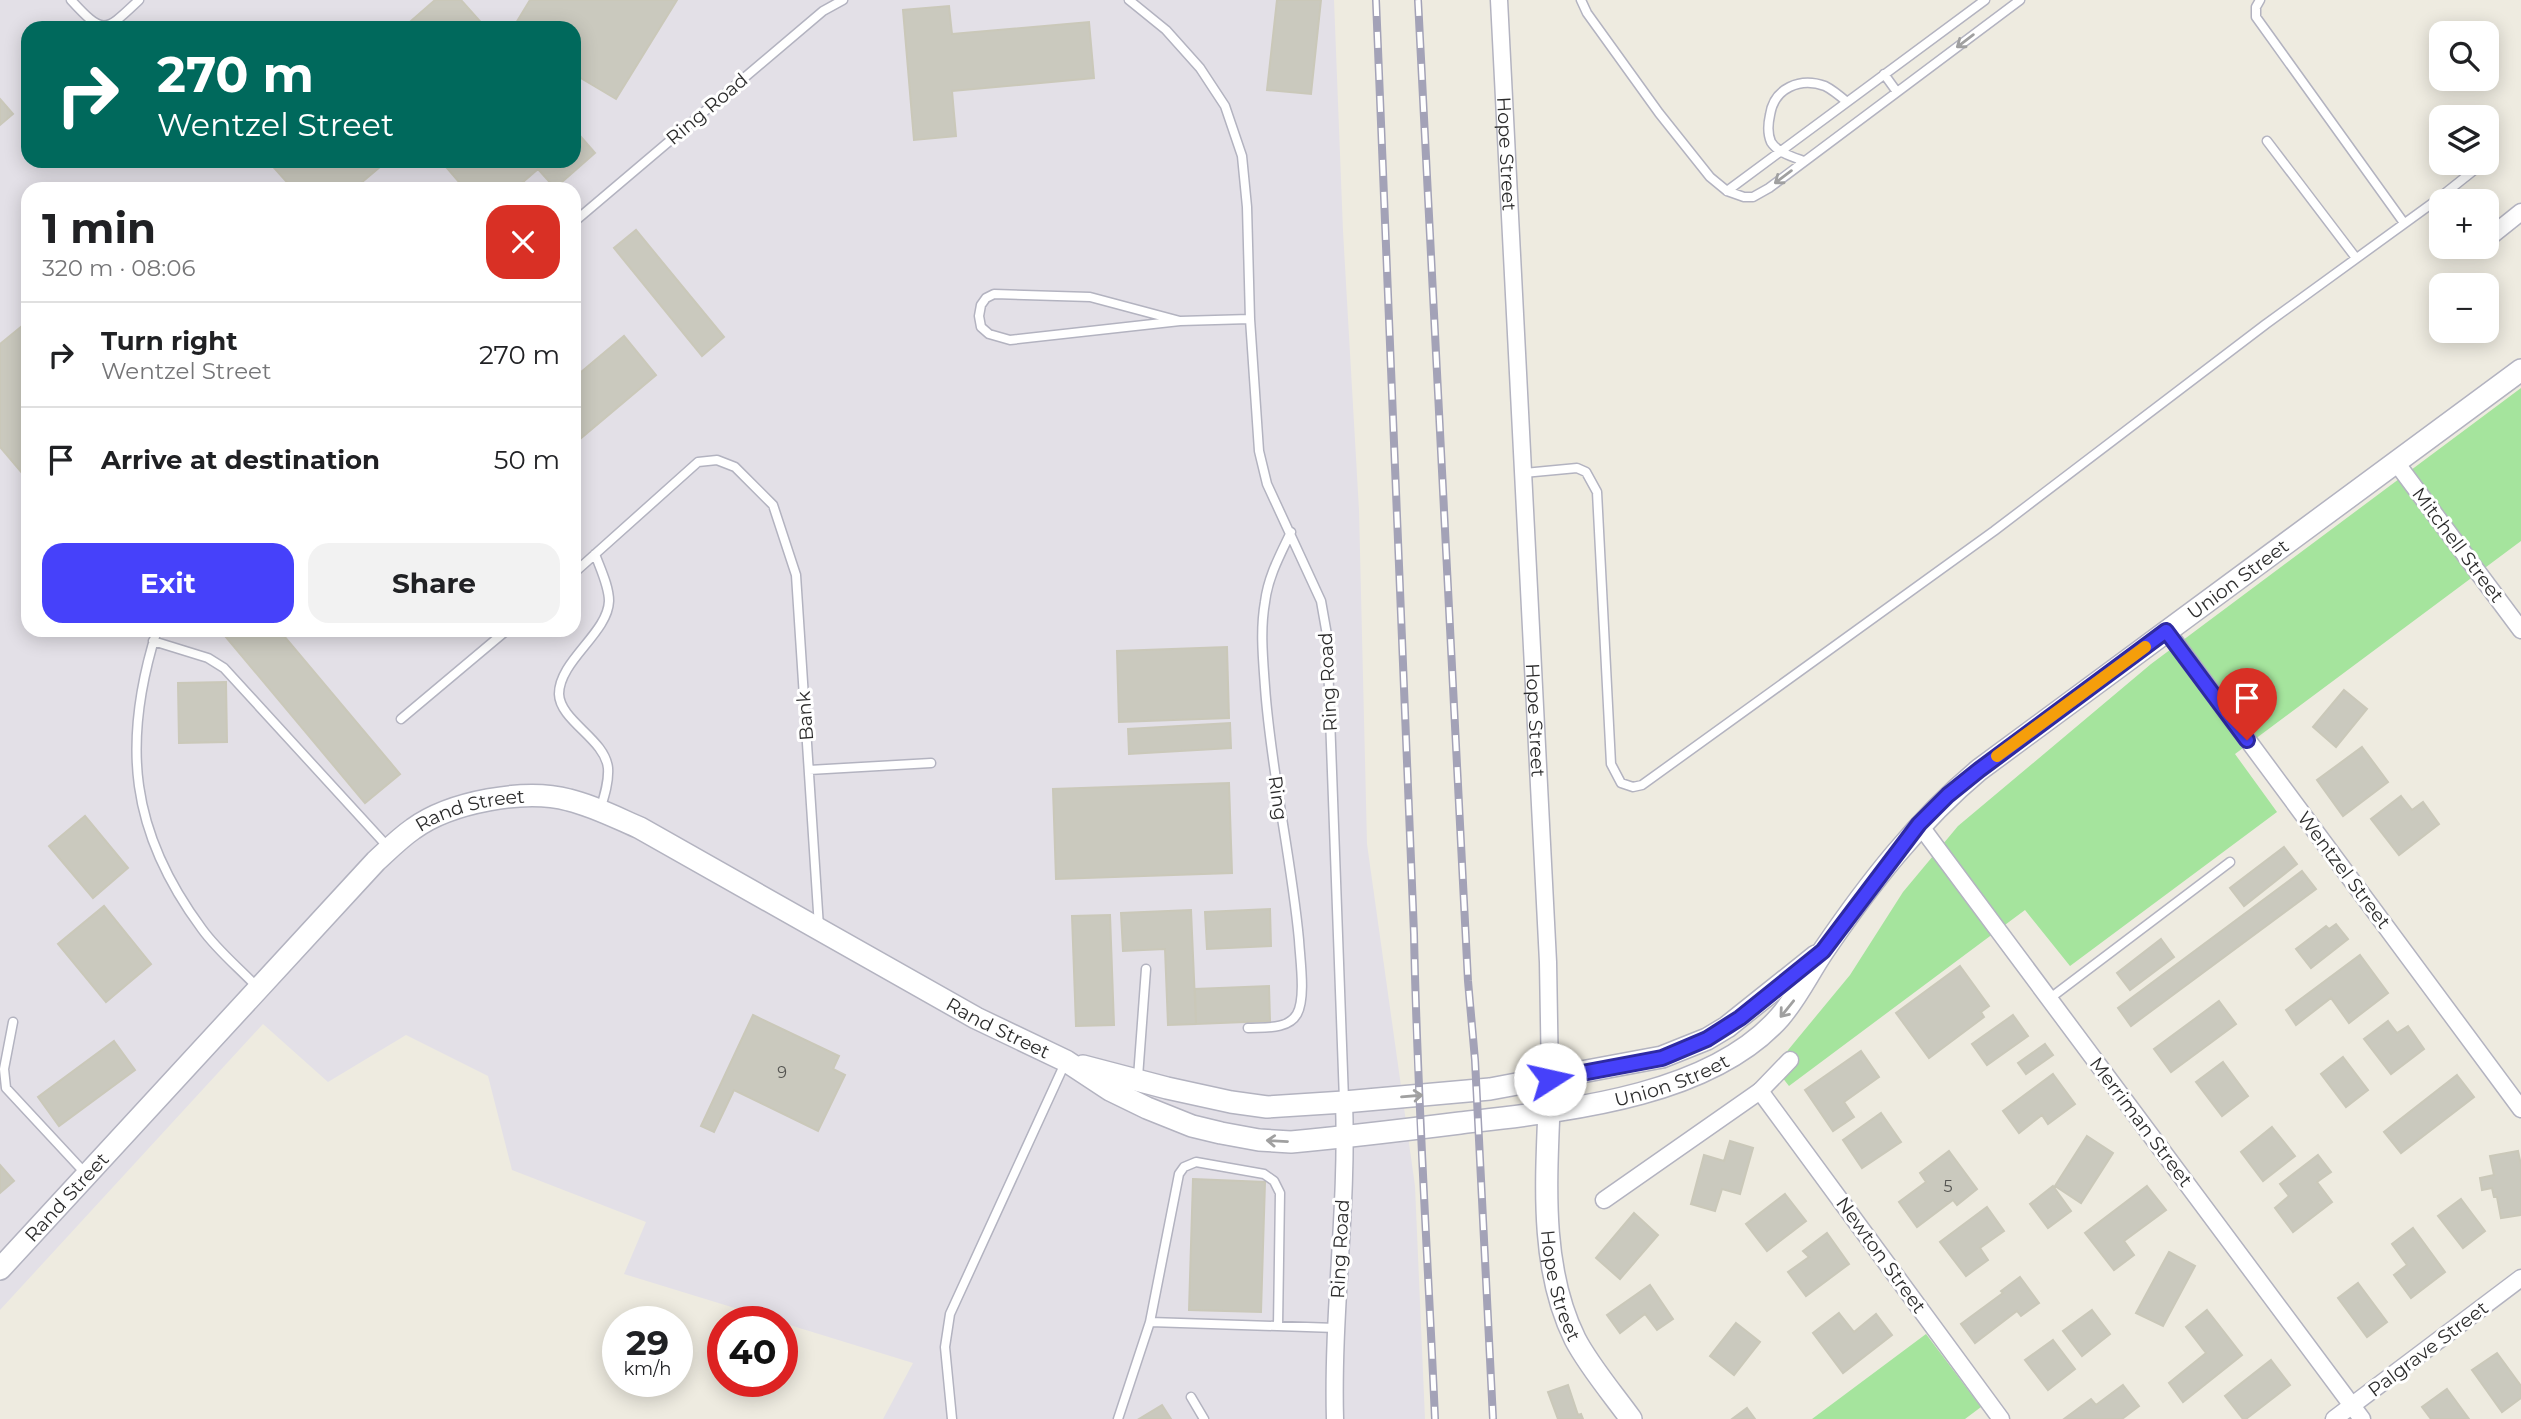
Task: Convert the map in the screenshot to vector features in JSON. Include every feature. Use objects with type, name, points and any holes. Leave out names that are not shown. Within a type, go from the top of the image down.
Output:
[{"type":"street","name":"Hope Street","points":[[1499,0],[1548,962],[1550,1250],[1563,1311],[1576,1342],[1631,1419]]},
{"type":"street","points":[[2499,230],[2521,212]]},
{"type":"street","name":"Union Street","points":[[1345,1137],[1549,1111],[1635,1095],[1678,1083],[1726,1060],[1779,1019],[1794,1000],[1823,951],[1919,824],[1979,770],[2521,370]]},
{"type":"street","name":"Mitchell Street","points":[[2395,461],[2521,630]]},
{"type":"street","name":"Wentzel Street","points":[[2166,631],[2521,1109]]},
{"type":"street","name":"Rand Street","points":[[0,1269],[376,861],[415,827],[452,810],[491,798],[528,796],[567,799],[640,828],[976,1018],[1066,1061],[1110,1090],[1192,1126],[1259,1140],[1291,1142],[1345,1137]]},
{"type":"street","name":"Merriman Street","points":[[1919,824],[2357,1412]]},
{"type":"street","name":"Union Street","points":[[1344,1102],[1490,1089],[1662,1058],[1707,1039],[1740,1018],[1823,951]]},
{"type":"street","points":[[1604,1200],[1760,1091],[1790,1060]]},
{"type":"street","name":"Rand Street","points":[[1066,1061],[1231,1102],[1267,1107],[1344,1102]]},
{"type":"street","name":"Newton Street","points":[[1760,1091],[2001,1419]]},
{"type":"street","name":"Ring Road","points":[[1335,1419],[1344,1102]]},
{"type":"street","name":"Palgrave Street","points":[[2334,1419],[2357,1412],[2521,1278]]},
{"type":"lane","points":[[71,0],[90,21]]},
{"type":"lane","points":[[116,21],[139,0]]},
{"type":"lane","name":"Ring Road","points":[[581,216],[822,11],[843,0]]},
{"type":"lane","name":"Ring Road","points":[[1129,0],[1166,30],[1199,68],[1225,106],[1242,156],[1259,452],[1267,484],[1321,601],[1327,635],[1344,1102]]},
{"type":"lane","points":[[1581,0],[1587,13],[1698,163],[1727,191],[1744,197],[1753,197],[1769,188],[2020,0]]},
{"type":"lane","points":[[1727,191],[1985,0]]},
{"type":"lane","points":[[2260,0],[2256,7],[2256,17],[2404,223]]},
{"type":"lane","points":[[1884,74],[1897,92]]},
{"type":"lane","points":[[1804,162],[1781,151],[1772,143],[1768,127],[1771,109],[1786,88],[1800,83],[1823,85],[1847,102]]},
{"type":"lane","points":[[2267,141],[2356,258]]},
{"type":"lane","points":[[1523,473],[1577,468],[1586,472],[1597,492],[1611,764],[1620,783],[1633,787],[1642,785],[1994,531],[2468,175]]},
{"type":"lane","points":[[1180,321],[1090,297],[1029,293],[994,294],[986,298],[981,305],[979,316],[981,327],[989,334],[1010,340],[1180,321],[1250,319]]},
{"type":"lane","name":"Bank","points":[[596,555],[698,462],[717,460],[735,467],[772,505],[796,575],[819,930]]},
{"type":"lane","name":"Ring","points":[[1248,1028],[1289,1023],[1297,1015],[1301,1003],[1301,965],[1295,897],[1276,793],[1266,712],[1262,643],[1265,601],[1274,567],[1291,532]]},
{"type":"lane","points":[[581,567],[596,555],[609,601],[604,616],[564,677],[559,690],[560,704],[602,752],[608,766],[600,810]]},
{"type":"lane","points":[[154,637],[137,714],[137,772],[148,832],[171,884],[203,932],[259,990]]},
{"type":"lane","points":[[401,719],[498,637]]},
{"type":"lane","points":[[153,641],[208,658],[224,668],[390,849]]},
{"type":"lane","points":[[809,770],[931,763]]},
{"type":"lane","points":[[2049,999],[2230,862]]},
{"type":"lane","points":[[1138,1080],[1146,969]]},
{"type":"lane","points":[[13,1022],[4,1069],[6,1088],[87,1175]]},
{"type":"lane","points":[[952,1419],[945,1347],[950,1314],[1066,1061]]},
{"type":"lane","points":[[1118,1419],[1150,1322],[1179,1174],[1184,1167],[1196,1162],[1264,1174],[1274,1181],[1280,1193],[1278,1326]]},
{"type":"lane","points":[[1150,1322],[1336,1328]]},
{"type":"lane","points":[[1191,1398],[1204,1419]]},
{"type":"shaded area","points":[[0,0],[1334,0],[1343,231],[1359,510],[1367,844],[1415,1186],[1425,1419],[883,1419],[913,1363],[798,1328],[798,1306],[728,1306],[624,1274],[646,1222],[512,1170],[488,1076],[406,1035],[328,1082],[263,1024],[0,1310]]},
{"type":"green space","points":[[2521,388],[2521,541],[2235,754],[2277,812],[2070,966],[2025,910],[1789,1086],[1774,1067],[1850,975],[1903,892],[1958,826],[2151,664]]},
{"type":"green space","points":[[1926,1334],[1981,1407],[1965,1419],[1812,1419]]},
{"type":"building","points":[[435,0],[461,0],[480,21],[411,21]]},
{"type":"building","points":[[530,0],[677,0],[616,99],[581,78],[581,21],[517,21]]},
{"type":"building","points":[[1277,0],[1321,0],[1311,94],[1267,90]]},
{"type":"building","points":[[949,6],[952,34],[1089,22],[1094,78],[952,91],[956,136],[914,140],[903,10]]},
{"type":"building","points":[[0,99],[13,114],[0,125]]},
{"type":"building","points":[[581,137],[595,153],[581,165]]},
{"type":"building","points":[[274,168],[379,168],[362,182],[287,182]]},
{"type":"building","points":[[447,168],[578,168],[562,182],[550,182],[538,169],[523,182],[459,182]]},
{"type":"building","points":[[636,230],[724,337],[702,356],[614,248]]},
{"type":"building","points":[[21,327],[21,472],[0,447],[0,344]]},
{"type":"building","points":[[624,336],[656,375],[581,438],[581,372]]},
{"type":"building","points":[[226,637],[285,637],[400,774],[365,803]]},
{"type":"building","points":[[1227,647],[1229,718],[1119,722],[1117,651]]},
{"type":"building","points":[[226,682],[227,742],[179,743],[178,683]]},
{"type":"building","points":[[2344,690],[2367,709],[2336,747],[2313,727]]},
{"type":"building","points":[[1230,723],[1231,748],[1129,754],[1128,729]]},
{"type":"building","points":[[2362,747],[2388,782],[2343,816],[2317,780]]},
{"type":"building","points":[[1229,783],[1232,873],[1056,879],[1053,789]]},
{"type":"building","points":[[2401,796],[2412,810],[2423,802],[2439,824],[2399,855],[2371,819]]},
{"type":"building","points":[[85,816],[128,868],[93,898],[49,846]]},
{"type":"building","points":[[2284,847],[2297,864],[2244,906],[2230,888]]},
{"type":"building","points":[[2302,871],[2316,889],[2131,1026],[2118,1008]]},
{"type":"building","points":[[104,906],[151,964],[106,1002],[58,944]]},
{"type":"building","points":[[1270,909],[1271,946],[1207,949],[1205,912]]},
{"type":"building","points":[[1191,910],[1196,1024],[1168,1025],[1165,949],[1123,951],[1121,913]]},
{"type":"building","points":[[1110,915],[1114,1025],[1076,1026],[1072,916]]},
{"type":"building","points":[[2336,924],[2348,939],[2311,968],[2296,949],[2326,926],[2329,929]]},
{"type":"building","points":[[2161,939],[2174,957],[2130,990],[2117,973]]},
{"type":"building","points":[[2360,955],[2388,993],[2349,1023],[2331,998],[2296,1025],[2286,1010]]},
{"type":"building","points":[[1960,966],[1989,1006],[1981,1012],[1984,1017],[1929,1058],[1896,1013]]},
{"type":"building","points":[[1269,986],[1270,1021],[1196,1024],[1195,989]]},
{"type":"building","points":[[2219,1001],[2236,1024],[2171,1072],[2154,1049]]},
{"type":"building","points":[[753,1015],[839,1056],[833,1069],[845,1075],[818,1131],[734,1090],[714,1132],[701,1126]]},
{"type":"building","points":[[2013,1015],[2028,1036],[1987,1065],[1972,1044]]},
{"type":"building","points":[[2388,1021],[2397,1033],[2408,1026],[2424,1049],[2391,1074],[2364,1039]]},
{"type":"building","points":[[114,1041],[135,1070],[59,1126],[38,1097]]},
{"type":"building","points":[[2045,1044],[2053,1055],[2026,1074],[2018,1063]]},
{"type":"building","points":[[1861,1051],[1879,1077],[1844,1102],[1854,1117],[1833,1131],[1805,1090]]},
{"type":"building","points":[[2343,1057],[2368,1090],[2346,1107],[2321,1074]]},
{"type":"building","points":[[2223,1062],[2248,1096],[2222,1116],[2196,1082]]},
{"type":"building","points":[[2053,1074],[2075,1104],[2048,1124],[2042,1115],[2019,1133],[2003,1111]]},
{"type":"building","points":[[2457,1075],[2474,1097],[2401,1153],[2384,1132]]},
{"type":"building","points":[[1881,1113],[1901,1142],[1862,1168],[1843,1140]]},
{"type":"building","points":[[2272,1127],[2295,1156],[2263,1181],[2241,1152]]},
{"type":"building","points":[[2087,1136],[2113,1153],[2081,1203],[2055,1186]]},
{"type":"building","points":[[1730,1141],[1753,1148],[1740,1194],[1722,1189],[1715,1211],[1691,1204],[1704,1155],[1724,1161]]},
{"type":"building","points":[[1949,1151],[1977,1189],[1957,1205],[1953,1200],[1917,1227],[1899,1202],[1926,1182],[1920,1173]]},
{"type":"building","points":[[2518,1151],[2521,1165],[2521,1215],[2501,1218],[2497,1197],[2494,1197],[2492,1188],[2482,1190],[2480,1178],[2494,1175],[2490,1156]]},
{"type":"building","points":[[2318,1155],[2331,1172],[2317,1182],[2332,1202],[2293,1232],[2275,1208],[2289,1196],[2280,1184]]},
{"type":"building","points":[[0,1165],[14,1181],[0,1193]]},
{"type":"building","points":[[1193,1179],[1265,1182],[1261,1312],[1189,1310]]},
{"type":"building","points":[[2053,1186],[2071,1211],[2048,1228],[2030,1204]]},
{"type":"building","points":[[2147,1186],[2166,1210],[2124,1241],[2134,1255],[2114,1270],[2085,1233]]},
{"type":"building","points":[[1785,1194],[1806,1221],[1767,1251],[1746,1224]]},
{"type":"building","points":[[2461,1199],[2485,1231],[2463,1248],[2438,1216]]},
{"type":"building","points":[[1987,1207],[2004,1231],[1980,1248],[1988,1260],[1966,1276],[1940,1242]]},
{"type":"building","points":[[1634,1213],[1658,1235],[1620,1279],[1596,1258]]},
{"type":"building","points":[[2413,1228],[2445,1272],[2411,1298],[2394,1275],[2407,1265],[2392,1244]]},
{"type":"building","points":[[1827,1233],[1849,1264],[1806,1296],[1788,1272],[1809,1257],[1803,1251]]},
{"type":"building","points":[[2169,1252],[2195,1266],[2163,1326],[2136,1313]]},
{"type":"building","points":[[2020,1277],[2039,1303],[2021,1316],[2017,1311],[1975,1343],[1961,1324]]},
{"type":"building","points":[[2358,1283],[2387,1322],[2367,1337],[2338,1298]]},
{"type":"building","points":[[1650,1285],[1673,1319],[1657,1330],[1645,1314],[1620,1333],[1607,1315]]},
{"type":"building","points":[[2092,1310],[2110,1334],[2082,1356],[2063,1331]]},
{"type":"building","points":[[2207,1310],[2242,1355],[2183,1402],[2169,1383],[2206,1353],[2186,1327]]},
{"type":"building","points":[[1839,1313],[1854,1332],[1876,1314],[1892,1335],[1843,1373],[1813,1333]]},
{"type":"building","points":[[1736,1323],[1760,1342],[1734,1375],[1710,1356]]},
{"type":"building","points":[[2053,1340],[2075,1369],[2048,1390],[2025,1360]]},
{"type":"building","points":[[2497,1353],[2521,1386],[2521,1398],[2502,1412],[2472,1370]]},
{"type":"building","points":[[2271,1360],[2290,1385],[2243,1419],[2225,1396]]},
{"type":"building","points":[[1568,1385],[1578,1415],[1581,1414],[1583,1419],[1558,1419],[1548,1392]]},
{"type":"building","points":[[2123,1385],[2139,1406],[2122,1419],[2064,1419],[2091,1399],[2096,1405]]},
{"type":"building","points":[[2447,1389],[2469,1419],[2431,1419],[2422,1407]]},
{"type":"building","points":[[1162,1405],[1171,1419],[1139,1419]]},
{"type":"building","points":[[1747,1408],[1755,1419],[1732,1419]]},
{"type":"railway","points":[[1376,0],[1435,1419]]},
{"type":"railway","points":[[1418,0],[1493,1419]]},
{"type":"slow traffic","points":[[1997,756],[2145,647]]},
{"type":"route","points":[[1550,1079],[1662,1058],[1707,1039],[1740,1018],[1823,951],[1919,824],[1948,795],[2166,631],[2247,740]]}]
